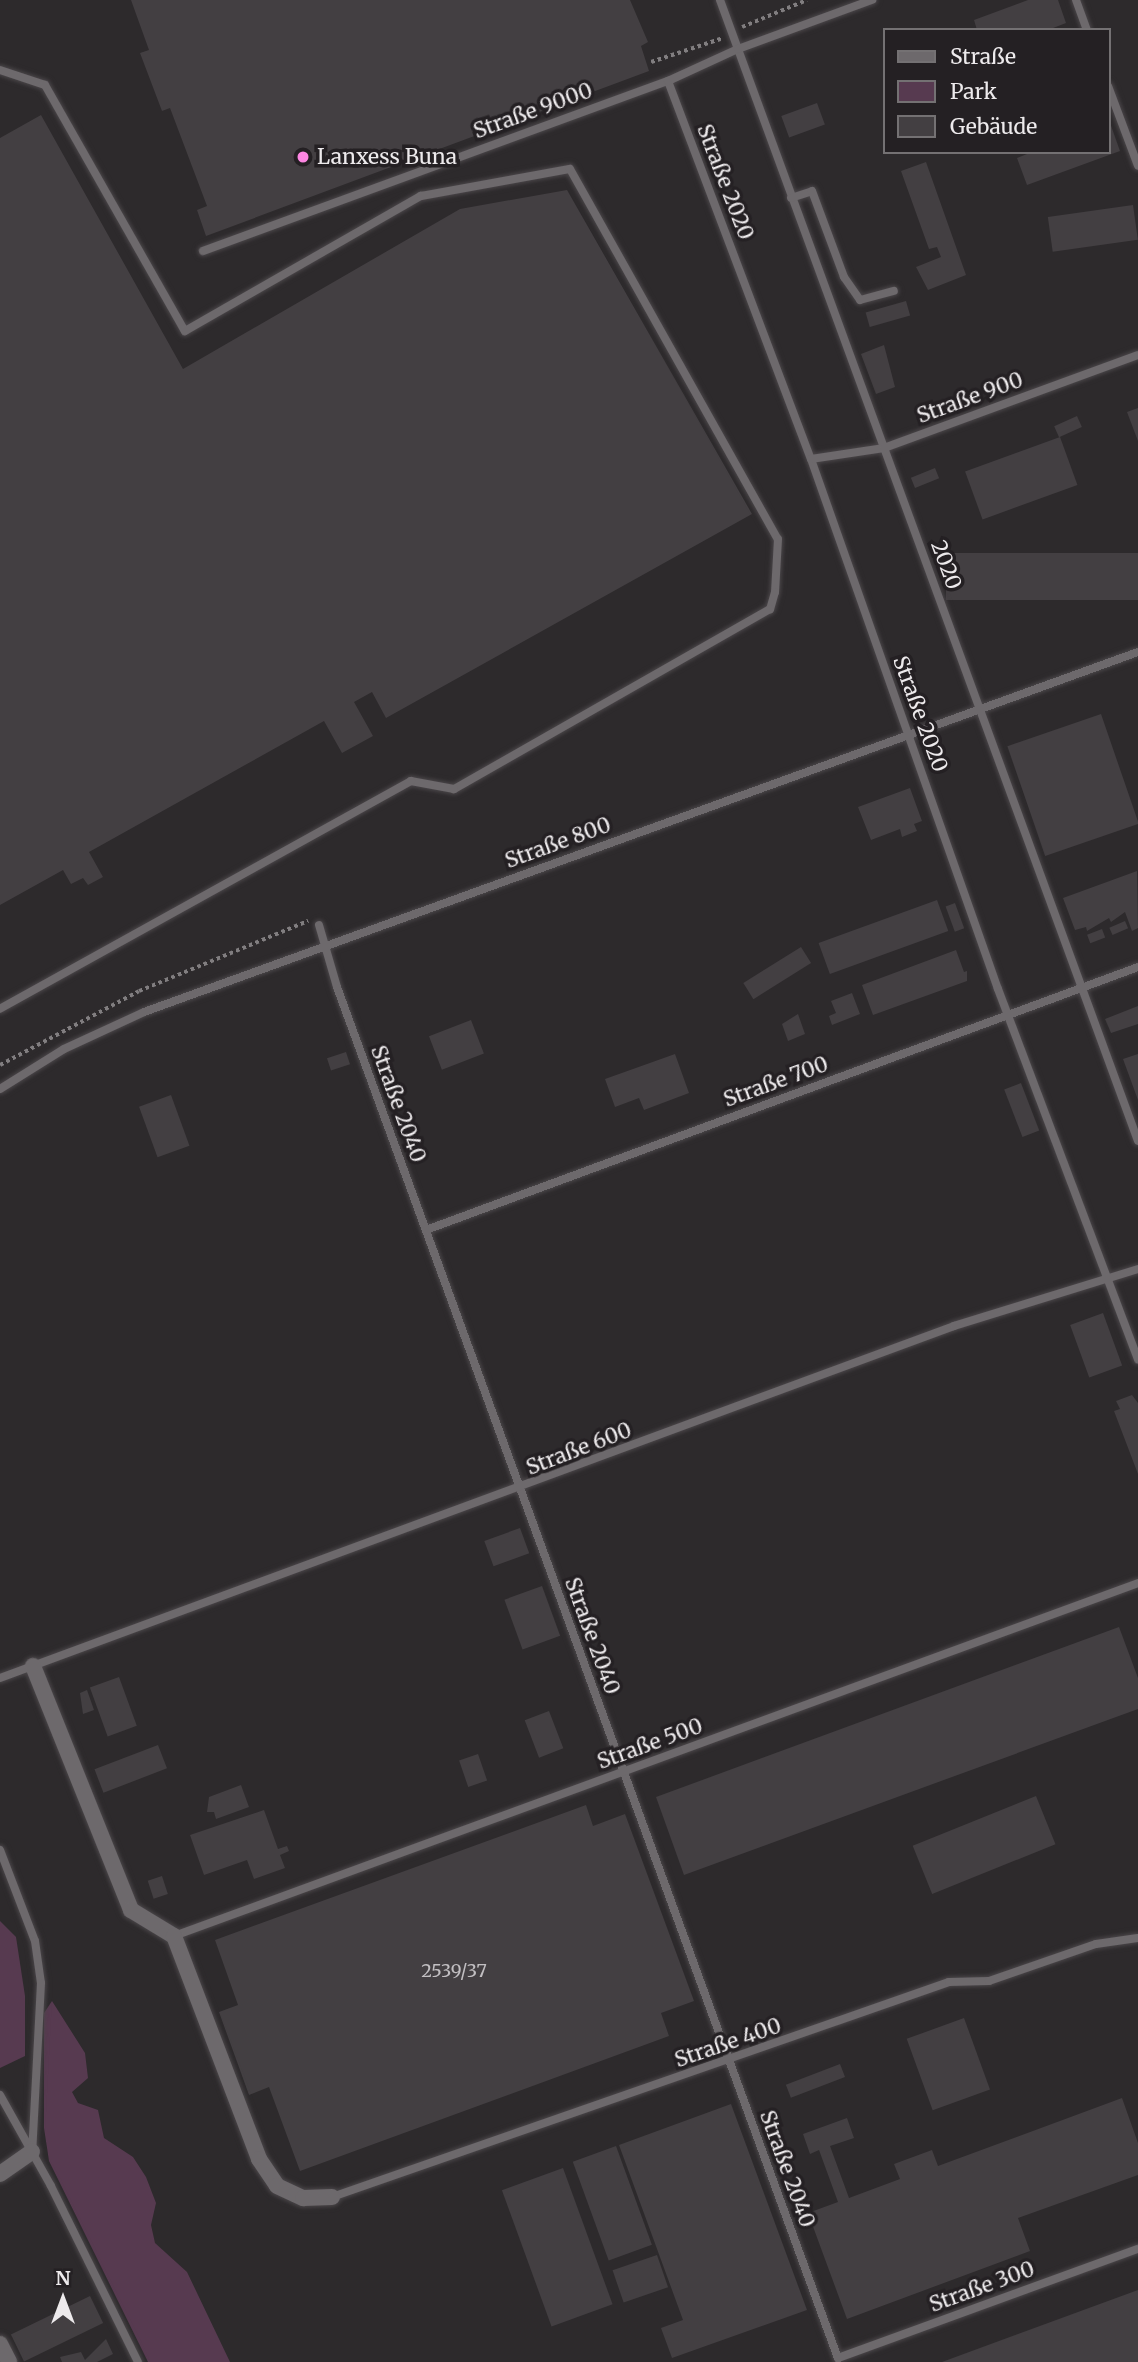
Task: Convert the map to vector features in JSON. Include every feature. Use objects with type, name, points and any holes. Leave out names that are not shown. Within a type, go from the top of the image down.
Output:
[{"type":"street","points":[[33,1666],[131,1910],[174,1936],[259,2159],[277,2186],[303,2198],[332,2197]]},
{"type":"street","points":[[0,2175],[32,2152]]},
{"type":"street","points":[[0,2344],[9,2362]]},
{"type":"lane","name":"2020","points":[[720,0],[1084,987],[1138,1141]]},
{"type":"lane","name":"Straße 9000","points":[[203,251],[668,81],[738,49],[872,0]]},
{"type":"lane","points":[[1076,0],[1086,28]]},
{"type":"lane","points":[[0,70],[45,85],[185,331],[421,197],[570,169],[778,539],[775,592],[770,609],[454,789],[411,781],[0,1009]]},
{"type":"lane","name":"Straße 2020","points":[[668,81],[811,459],[909,737],[1138,1359]]},
{"type":"lane","points":[[1110,91],[1138,166]]},
{"type":"lane","points":[[791,198],[812,191],[844,277],[860,300],[894,291]]},
{"type":"lane","name":"Straße 900","points":[[811,459],[884,448],[1138,355]]},
{"type":"lane","name":"Straße 800","points":[[0,1089],[106,1028],[325,945],[909,737],[1138,652]]},
{"type":"lane","name":"Straße 2040","points":[[319,925],[519,1490],[838,2358]]},
{"type":"lane","name":"Straße 700","points":[[426,1230],[1138,967]]},
{"type":"lane","name":"Straße 600","points":[[0,1678],[519,1490],[954,1326],[1138,1269]]},
{"type":"lane","name":"Straße 500","points":[[174,1936],[1138,1583]]},
{"type":"lane","points":[[0,1850],[35,1941],[41,1983],[32,2152]]},
{"type":"lane","name":"Straße 400","points":[[332,2197],[729,2061],[949,1982],[989,1981],[1096,1944],[1138,1938]]},
{"type":"lane","points":[[0,2095],[32,2152],[138,2362]]},
{"type":"lane","name":"Straße 300","points":[[838,2358],[1138,2249]]},
{"type":"path","points":[[0,1065],[139,991],[316,918],[319,925]]},
{"type":"green space","points":[[0,1921],[16,1937],[25,1996],[25,2056],[0,2068]]},
{"type":"green space","points":[[52,2001],[85,2053],[88,2078],[72,2092],[78,2103],[98,2110],[104,2138],[133,2157],[146,2177],[156,2203],[151,2225],[155,2243],[187,2272],[230,2362],[148,2362],[49,2161],[44,2128],[44,2013]]},
{"type":"building","name":"Lanxess Buna","points":[[131,0],[630,0],[648,42],[641,46],[649,71],[206,236],[197,210],[207,206],[170,108],[162,111],[140,53],[149,50]]},
{"type":"building","points":[[1028,0],[1058,0],[1066,23],[1053,28],[976,28],[974,20]]},
{"type":"building","points":[[817,103],[825,125],[789,138],[781,116]]},
{"type":"building","points":[[41,115],[183,369],[460,209],[567,190],[752,514],[386,718],[372,692],[354,702],[373,736],[342,753],[324,721],[89,852],[103,877],[88,885],[83,878],[71,884],[63,870],[0,905],[0,138]]},
{"type":"building","points":[[1110,123],[1120,151],[1027,185],[1017,158],[1027,154],[1110,154]]},
{"type":"building","points":[[926,162],[966,275],[928,290],[916,267],[941,257],[937,247],[929,249],[901,171]]},
{"type":"building","points":[[1133,205],[1138,240],[1053,252],[1048,217]]},
{"type":"building","points":[[906,301],[910,315],[870,327],[866,313]]},
{"type":"building","points":[[884,345],[895,387],[876,394],[861,354]]},
{"type":"building","points":[[1138,408],[1138,441],[1127,412]]},
{"type":"building","points":[[1077,416],[1082,427],[1059,437],[1054,426]]},
{"type":"building","points":[[1060,437],[1077,485],[983,519],[965,472]]},
{"type":"building","points":[[935,468],[939,478],[915,488],[911,478]]},
{"type":"building","points":[[946,553],[1138,553],[1138,600],[946,600]]},
{"type":"building","points":[[1101,714],[1138,824],[1045,856],[1007,746]]},
{"type":"building","points":[[910,788],[922,821],[914,824],[917,831],[902,837],[900,829],[871,840],[858,807]]},
{"type":"building","points":[[1137,871],[1138,928],[1132,931],[1125,912],[1111,922],[1109,918],[1087,931],[1086,927],[1075,930],[1063,898]]},
{"type":"building","points":[[937,900],[948,931],[830,974],[819,943]]},
{"type":"building","points":[[955,903],[964,928],[955,932],[946,906]]},
{"type":"building","points":[[1125,921],[1128,928],[1112,935],[1109,928]]},
{"type":"building","points":[[1102,929],[1105,937],[1090,943],[1087,935]]},
{"type":"building","points":[[801,947],[811,963],[753,999],[743,983]]},
{"type":"building","points":[[956,950],[964,972],[967,971],[967,981],[873,1015],[862,985]]},
{"type":"building","points":[[852,993],[860,1014],[832,1025],[829,1016],[836,1013],[831,1001]]},
{"type":"building","points":[[1138,1006],[1138,1024],[1111,1033],[1105,1019]]},
{"type":"building","points":[[798,1014],[805,1034],[788,1041],[782,1024]]},
{"type":"building","points":[[471,1020],[484,1054],[442,1070],[429,1036]]},
{"type":"building","points":[[346,1052],[350,1064],[331,1071],[327,1058]]},
{"type":"building","points":[[675,1054],[689,1093],[644,1110],[639,1098],[615,1107],[605,1079]]},
{"type":"building","points":[[1138,1054],[1138,1100],[1123,1059]]},
{"type":"building","points":[[1021,1083],[1039,1131],[1022,1137],[1004,1089]]},
{"type":"building","points":[[171,1095],[189,1146],[158,1157],[139,1107]]},
{"type":"building","points":[[1103,1313],[1122,1366],[1089,1378],[1070,1325]]},
{"type":"building","points":[[1132,1395],[1138,1403],[1138,1474],[1114,1411],[1120,1409],[1116,1401]]},
{"type":"building","points":[[520,1528],[529,1553],[494,1566],[484,1541]]},
{"type":"building","points":[[542,1586],[560,1636],[523,1649],[504,1600]]},
{"type":"building","points":[[1119,1627],[1138,1678],[1138,1709],[684,1875],[656,1797]]},
{"type":"building","points":[[119,1677],[137,1726],[108,1736],[90,1688]]},
{"type":"building","points":[[87,1690],[94,1710],[83,1714],[80,1693]]},
{"type":"building","points":[[549,1711],[563,1748],[539,1758],[525,1720]]},
{"type":"building","points":[[158,1745],[167,1768],[103,1793],[95,1769]]},
{"type":"building","points":[[478,1754],[487,1780],[468,1787],[459,1761]]},
{"type":"building","points":[[241,1785],[249,1807],[216,1819],[214,1812],[207,1812],[209,1797]]},
{"type":"building","points":[[1036,1796],[1055,1844],[932,1894],[913,1846]]},
{"type":"building","points":[[586,1805],[593,1826],[625,1814],[694,2001],[661,2013],[669,2036],[300,2171],[269,2087],[249,2095],[219,2012],[238,2005],[215,1940]]},
{"type":"building","points":[[264,1810],[278,1849],[287,1846],[289,1851],[280,1855],[285,1868],[254,1879],[247,1860],[204,1875],[190,1835]]},
{"type":"building","points":[[162,1876],[168,1894],[154,1899],[148,1881]]},
{"type":"building","points":[[964,2018],[990,2089],[933,2110],[907,2039]]},
{"type":"building","points":[[840,2064],[845,2077],[791,2098],[786,2085]]},
{"type":"building","points":[[1122,2098],[1138,2143],[1138,2175],[1018,2218],[1030,2251],[847,2319],[808,2213],[838,2202],[819,2150],[810,2154],[803,2134],[847,2118],[854,2138],[830,2146],[849,2198],[900,2179],[894,2164],[932,2150],[938,2166]]},
{"type":"building","points":[[731,2104],[807,2310],[672,2358],[661,2328],[683,2320],[619,2145]]},
{"type":"building","points":[[616,2146],[652,2245],[609,2260],[573,2162]]},
{"type":"building","points":[[563,2168],[613,2304],[552,2326],[502,2190]]},
{"type":"building","points":[[657,2255],[668,2287],[624,2302],[613,2270]]},
{"type":"building","points":[[1138,2290],[1138,2362],[942,2362]]},
{"type":"building","points":[[90,2296],[103,2323],[24,2362],[11,2335]]},
{"type":"building","points":[[106,2339],[113,2354],[97,2362],[62,2362],[60,2357],[81,2352],[85,2360]]},
{"type":"place","name":"Lanxess Buna","points":[[303,157]]}]
